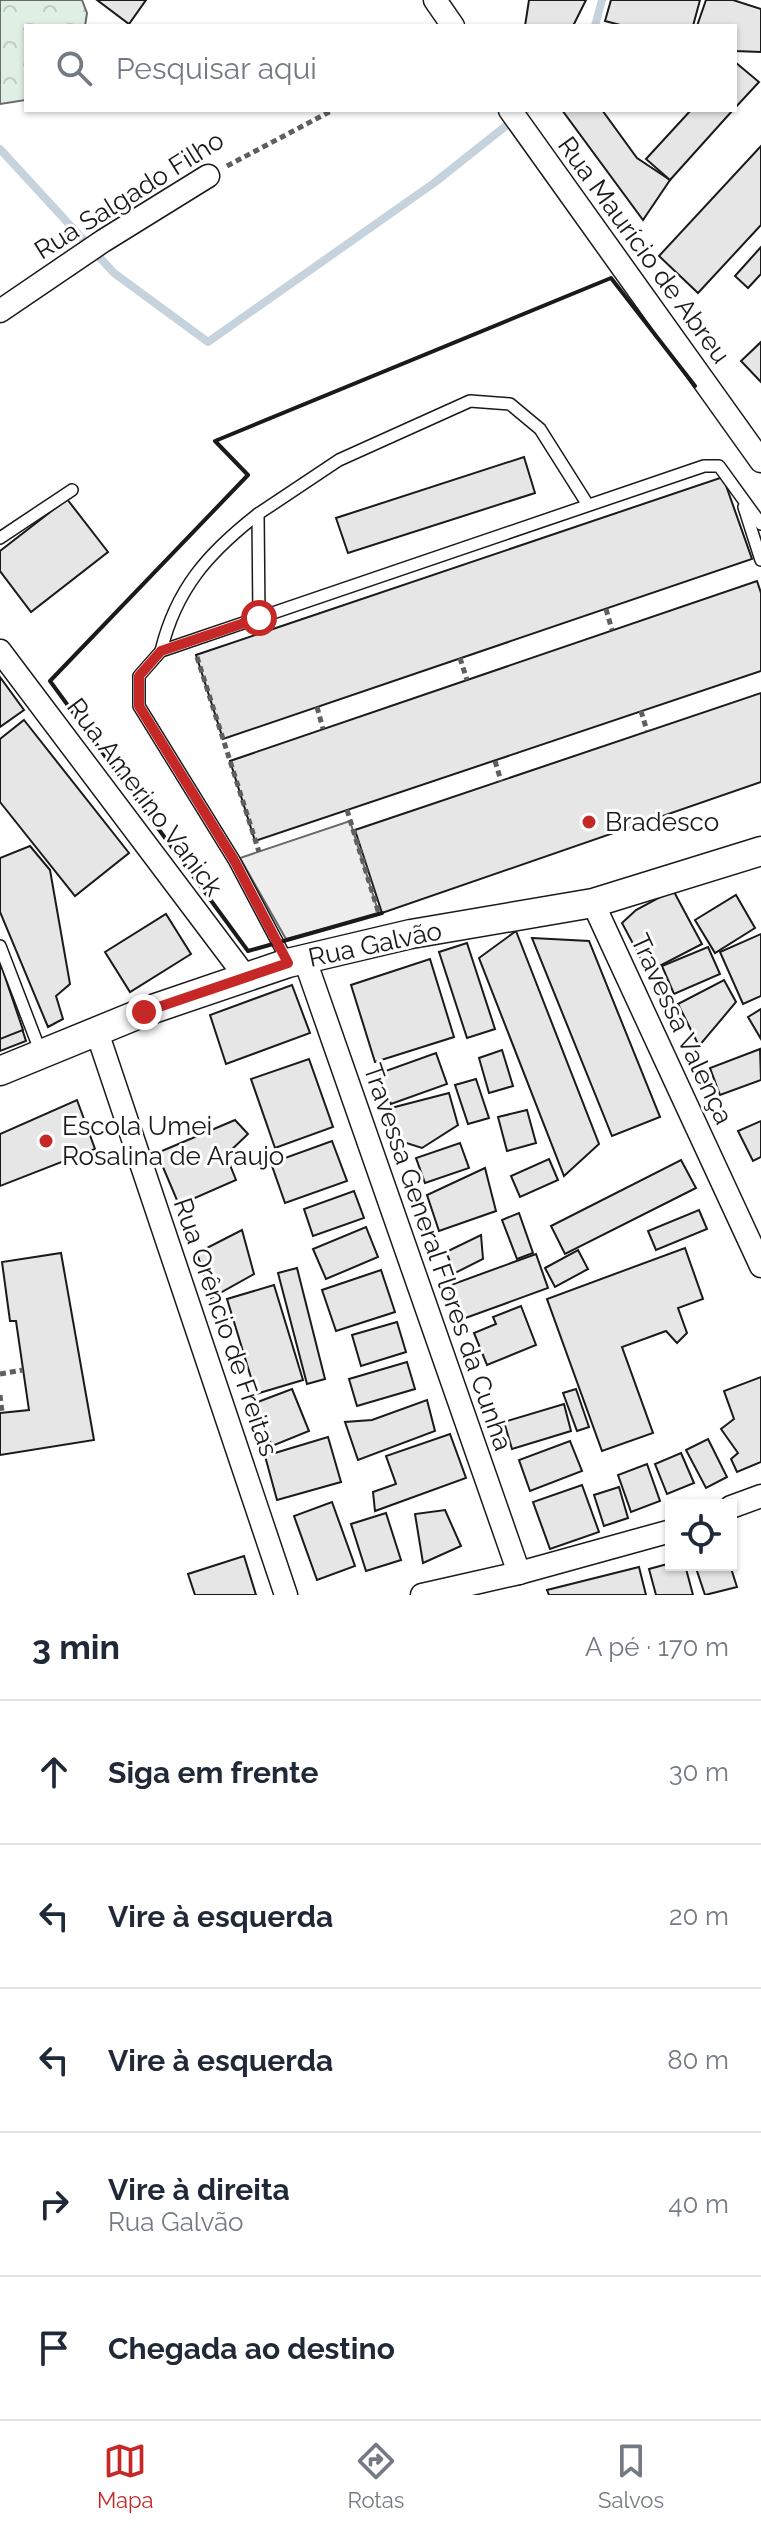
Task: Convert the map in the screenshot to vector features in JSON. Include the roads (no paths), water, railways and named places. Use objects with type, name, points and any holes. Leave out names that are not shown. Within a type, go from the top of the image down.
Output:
[{"type":"street","points":[[435,0],[452,24]]},
{"type":"street","name":"Rua Maurício de Abreu","points":[[511,112],[761,461]]},
{"type":"street","name":"Rua Salgado Filho","points":[[0,311],[75,259],[208,176]]},
{"type":"street","name":"Rua Amerino Vanick","points":[[0,651],[245,976]]},
{"type":"street","name":"Rua Galvão","points":[[0,1071],[245,976],[296,961],[411,934],[593,903],[761,851]]},
{"type":"street","name":"Travessa Valença","points":[[593,903],[761,1266]]},
{"type":"street","name":"Travessa General Flores da Cunha","points":[[296,961],[519,1573]]},
{"type":"street","name":"Rua Orêncio de Freitas","points":[[97,1032],[286,1595]]},
{"type":"street","points":[[737,1505],[761,1496]]},
{"type":"street","points":[[422,1595],[519,1573],[665,1533]]},
{"type":"lane","points":[[296,961],[139,706],[139,676],[161,651],[170,616],[196,572],[228,537],[339,460],[470,401],[510,404],[540,429],[588,505]]},
{"type":"lane","points":[[161,651],[704,466],[719,466],[761,524]]},
{"type":"lane","points":[[0,538],[72,490]]},
{"type":"lane","points":[[739,491],[761,560]]},
{"type":"lane","points":[[258,514],[259,618]]},
{"type":"lane","points":[[0,946],[41,1054]]},
{"type":"waterway","points":[[596,24],[602,0]]},
{"type":"waterway","points":[[0,149],[114,273],[208,342],[434,183],[523,112]]},
{"type":"place","name":"Bradesco","points":[[589,822]]},
{"type":"place","name":"Escola Umei Rosalina de Araujo","points":[[46,1141]]}]
